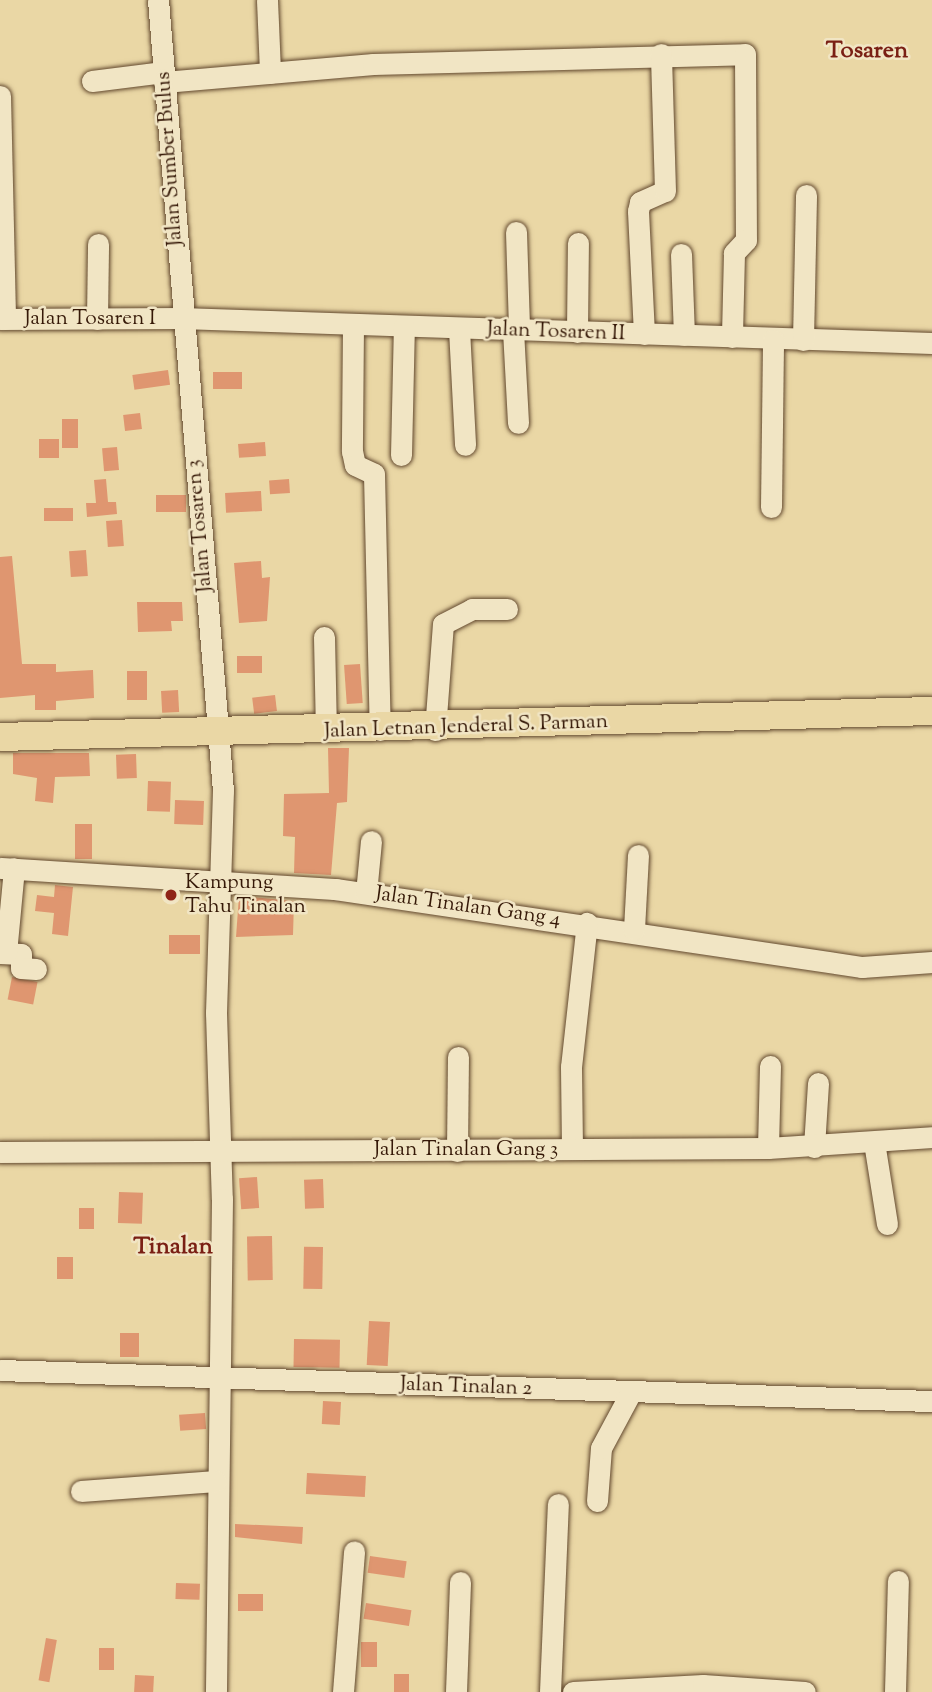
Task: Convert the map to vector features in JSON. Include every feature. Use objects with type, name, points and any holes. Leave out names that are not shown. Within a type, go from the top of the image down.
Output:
[{"type":"main road","name":"Jalan Letnan Jenderal S. Parman","points":[[0,737],[435,730],[930,716]]},
{"type":"street","name":"Jalan Sumber Bulus","points":[[158,0],[181,318]]},
{"type":"street","points":[[267,0],[270,73]]},
{"type":"street","points":[[92,81],[737,51],[748,63],[742,118],[746,240],[734,253],[732,337]]},
{"type":"street","points":[[643,334],[638,211],[640,202],[665,191],[661,54]]},
{"type":"street","points":[[0,96],[2,319]]},
{"type":"street","points":[[803,340],[806,195]]},
{"type":"street","points":[[516,232],[518,423]]},
{"type":"street","points":[[577,332],[578,243]]},
{"type":"street","points":[[97,319],[98,244]]},
{"type":"street","points":[[681,254],[684,335]]},
{"type":"street","name":"Jalan Tosaren II","points":[[181,318],[773,340],[932,343]]},
{"type":"street","name":"Jalan Tosaren I","points":[[2,319],[181,318]]},
{"type":"street","name":"Jalan Tosaren 3","points":[[181,318],[220,734],[223,880],[216,1013],[220,1150],[216,1692]]},
{"type":"street","points":[[353,325],[354,461],[374,474],[380,730]]},
{"type":"street","points":[[401,455],[404,327]]},
{"type":"street","points":[[459,329],[465,445]]},
{"type":"street","points":[[771,507],[773,340]]},
{"type":"street","points":[[435,730],[443,624],[472,609],[507,609]]},
{"type":"street","points":[[324,637],[326,731]]},
{"type":"street","points":[[366,893],[371,841]]},
{"type":"street","points":[[634,929],[638,855]]},
{"type":"street","points":[[7,868],[3,953],[21,954],[21,968],[36,969]]},
{"type":"street","name":"Jalan Tinalan Gang 4","points":[[7,868],[223,880],[366,893],[634,929],[862,967],[932,962]]},
{"type":"street","points":[[572,1149],[571,1068],[587,923]]},
{"type":"street","points":[[457,1151],[458,1057]]},
{"type":"street","points":[[768,1148],[770,1066]]},
{"type":"street","points":[[814,1147],[818,1083]]},
{"type":"street","name":"Jalan Tinalan Gang 3","points":[[0,1152],[768,1148],[932,1137]]},
{"type":"street","points":[[874,1142],[887,1224]]},
{"type":"street","name":"Jalan Tinalan 2","points":[[0,1370],[220,1380],[932,1401]]},
{"type":"street","points":[[597,1502],[601,1448],[631,1392]]},
{"type":"street","points":[[82,1491],[216,1481]]},
{"type":"street","points":[[550,1692],[558,1504]]},
{"type":"street","points":[[343,1692],[354,1551]]},
{"type":"street","points":[[895,1692],[898,1581]]},
{"type":"street","points":[[456,1692],[460,1582]]},
{"type":"street","points":[[573,1692],[703,1688],[805,1692]]},
{"type":"building","points":[[168,370],[170,385],[134,390],[132,375]]},
{"type":"building","points":[[213,372],[242,372],[242,389],[213,389]]},
{"type":"building","points":[[140,413],[142,429],[125,431],[123,415]]},
{"type":"building","points":[[62,419],[78,419],[78,448],[62,448]]},
{"type":"building","points":[[39,439],[59,439],[59,458],[39,458]]},
{"type":"building","points":[[265,442],[266,456],[239,458],[238,444]]},
{"type":"building","points":[[117,447],[119,470],[104,471],[102,448]]},
{"type":"building","points":[[106,479],[108,502],[116,502],[117,514],[87,517],[86,503],[96,503],[94,480]]},
{"type":"building","points":[[289,479],[290,493],[270,494],[269,480]]},
{"type":"building","points":[[261,491],[262,511],[226,513],[225,493]]},
{"type":"building","points":[[156,495],[186,495],[186,512],[156,512]]},
{"type":"building","points":[[44,508],[73,508],[73,521],[44,521]]},
{"type":"building","points":[[122,520],[124,546],[108,547],[106,521]]},
{"type":"building","points":[[86,550],[88,576],[71,577],[69,551]]},
{"type":"building","points":[[12,556],[22,664],[56,664],[56,672],[93,670],[94,698],[56,701],[56,710],[35,710],[35,695],[0,698],[0,557]]},
{"type":"building","points":[[261,561],[262,578],[270,577],[267,621],[239,623],[234,563]]},
{"type":"building","points":[[137,602],[182,602],[183,621],[171,621],[172,631],[138,632]]},
{"type":"building","points":[[237,656],[262,656],[262,673],[237,673]]},
{"type":"building","points":[[360,664],[363,703],[347,704],[344,665]]},
{"type":"building","points":[[127,671],[147,671],[147,700],[127,700]]},
{"type":"building","points":[[178,690],[179,712],[162,713],[161,691]]},
{"type":"building","points":[[275,695],[277,711],[254,714],[252,698]]},
{"type":"building","points":[[328,748],[349,748],[347,802],[337,803],[331,875],[294,873],[295,837],[283,836],[284,794],[329,793]]},
{"type":"building","points":[[13,753],[89,753],[90,776],[55,777],[53,803],[35,801],[37,778],[13,774]]},
{"type":"building","points":[[136,754],[137,778],[117,779],[116,755]]},
{"type":"building","points":[[148,781],[171,782],[170,812],[147,811]]},
{"type":"building","points":[[175,800],[204,801],[203,825],[174,824]]},
{"type":"building","points":[[75,824],[92,824],[92,859],[75,859]]},
{"type":"building","points":[[55,885],[73,887],[68,936],[52,934],[54,913],[35,911],[37,895],[54,897]]},
{"type":"building","points":[[239,896],[294,901],[293,935],[236,937]]},
{"type":"building","points":[[169,935],[200,935],[200,954],[169,954]]},
{"type":"building","points":[[12,977],[38,982],[33,1005],[8,1000]]},
{"type":"building","points":[[257,1177],[259,1208],[241,1209],[239,1178]]},
{"type":"building","points":[[323,1179],[324,1208],[305,1209],[304,1180]]},
{"type":"building","points":[[119,1192],[143,1193],[142,1224],[118,1223]]},
{"type":"building","points":[[79,1208],[94,1208],[94,1229],[79,1229]]},
{"type":"building","points":[[247,1236],[272,1236],[273,1280],[248,1280]]},
{"type":"building","points":[[304,1247],[323,1247],[322,1289],[303,1289]]},
{"type":"building","points":[[57,1257],[73,1257],[73,1279],[57,1279]]},
{"type":"building","points":[[369,1321],[390,1322],[388,1366],[367,1365]]},
{"type":"building","points":[[120,1333],[139,1333],[139,1357],[120,1357]]},
{"type":"building","points":[[294,1339],[340,1340],[340,1368],[294,1367]]},
{"type":"building","points":[[323,1401],[341,1402],[340,1425],[322,1424]]},
{"type":"building","points":[[205,1413],[206,1429],[180,1431],[179,1415]]},
{"type":"building","points":[[307,1473],[366,1476],[365,1497],[306,1494]]},
{"type":"building","points":[[235,1524],[303,1527],[302,1544],[235,1537]]},
{"type":"building","points":[[370,1556],[407,1561],[404,1578],[368,1573]]},
{"type":"building","points":[[176,1583],[200,1584],[199,1600],[175,1599]]},
{"type":"building","points":[[238,1594],[263,1594],[263,1611],[238,1611]]},
{"type":"building","points":[[366,1603],[411,1610],[409,1626],[363,1619]]},
{"type":"building","points":[[46,1638],[57,1640],[49,1682],[39,1680]]},
{"type":"building","points":[[361,1642],[377,1642],[377,1667],[361,1667]]},
{"type":"building","points":[[99,1648],[114,1648],[114,1670],[99,1670]]},
{"type":"building","points":[[394,1674],[409,1674],[409,1692],[394,1692]]},
{"type":"building","points":[[135,1675],[154,1676],[153,1692],[134,1692]]},
{"type":"place","name":"Kampung Tahu Tinalan","points":[[171,895]]},
{"type":"district","name":"Tosaren","points":[[867,52]]},
{"type":"district","name":"Tinalan","points":[[173,1248]]}]
